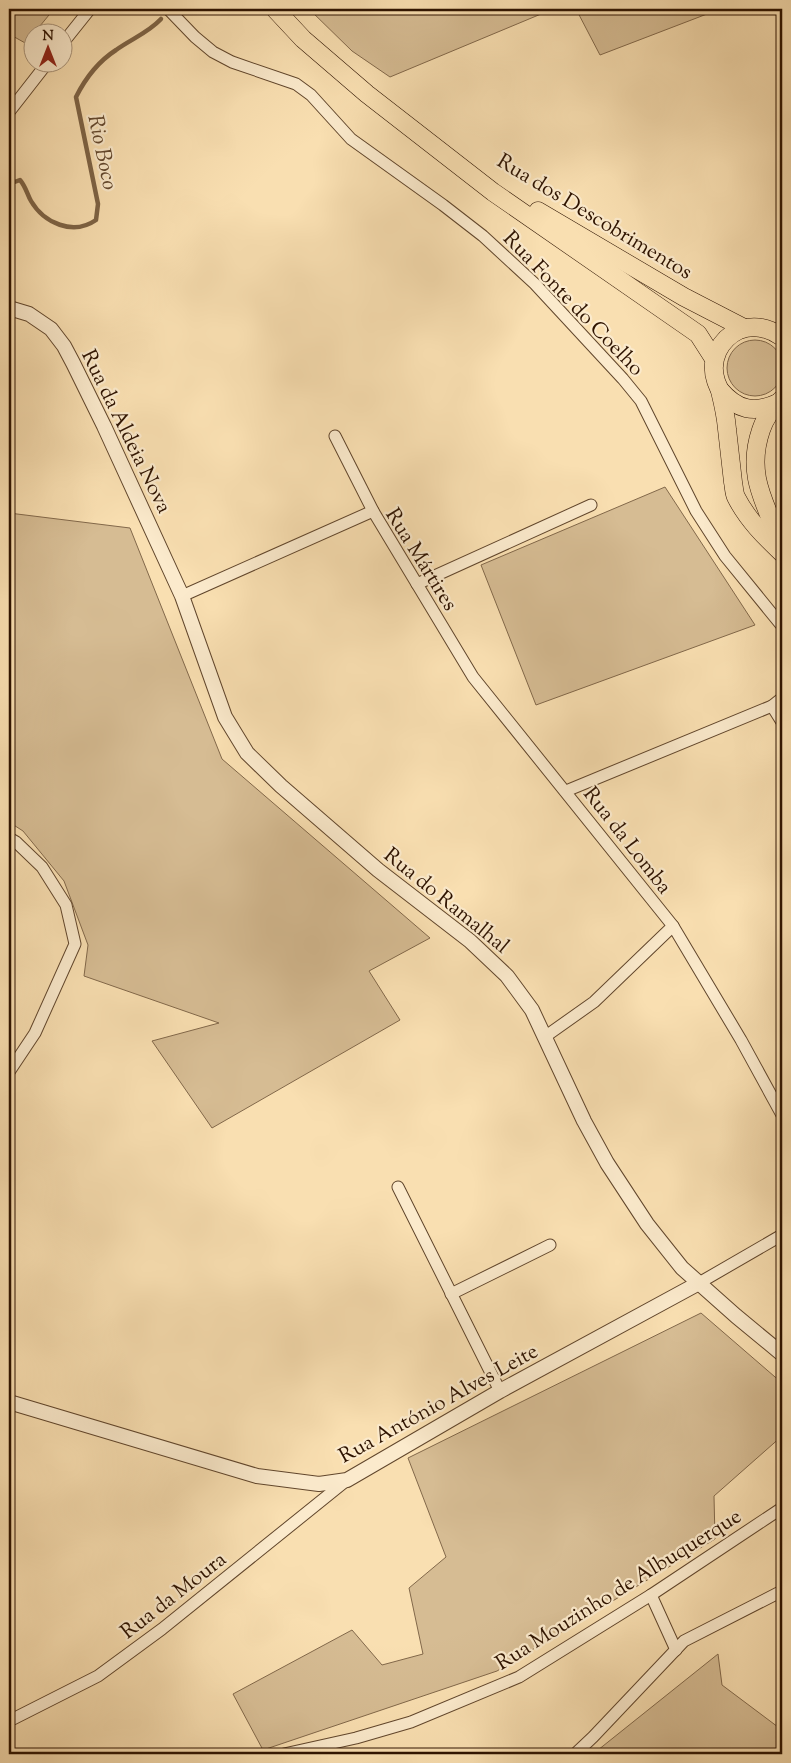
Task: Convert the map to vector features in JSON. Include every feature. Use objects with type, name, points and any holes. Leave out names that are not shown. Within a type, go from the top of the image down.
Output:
[{"type":"main road","name":"Rua dos Descobrimentos","points":[[275,9],[303,39],[360,88],[493,192],[698,334],[714,360]]},
{"type":"main road","name":"Rua dos Descobrimentos","points":[[425,138],[526,203],[684,297],[744,328]]},
{"type":"main road","points":[[780,401],[766,408],[753,410],[740,407],[728,400],[715,380],[714,360],[718,349],[725,340],[744,328],[758,327],[771,330],[782,337]]},
{"type":"main road","points":[[720,390],[736,496],[759,532],[782,553]]},
{"type":"main road","points":[[780,401],[766,417],[755,447],[754,466],[762,502],[775,526],[782,547]]},
{"type":"street","points":[[72,32],[90,9]]},
{"type":"street","name":"Rua Fonte do Coelho","points":[[168,9],[194,37],[213,52],[232,62],[296,84],[311,95],[351,139],[483,236],[535,284],[641,401],[696,511],[725,556],[756,597],[782,626]]},
{"type":"street","points":[[9,112],[40,72]]},
{"type":"street","name":"Rua da Aldeia Nova","points":[[9,308],[29,314],[51,329],[64,346],[104,426],[182,596]]},
{"type":"street","points":[[335,436],[373,511]]},
{"type":"street","points":[[417,584],[591,505]]},
{"type":"street","name":"Rua Mártires","points":[[182,596],[373,511],[474,678],[566,791]]},
{"type":"street","name":"Rua do Ramalhal","points":[[182,596],[226,717],[247,753],[281,786],[378,870],[489,958],[518,990],[532,1010],[546,1036],[584,1121],[611,1170],[647,1224],[682,1268],[782,1354]]},
{"type":"street","name":"Rua da Lomba","points":[[782,698],[772,706],[566,791],[673,926],[741,1040],[782,1115]]},
{"type":"street","points":[[772,706],[782,722]]},
{"type":"street","points":[[9,838],[16,842],[42,867],[66,905],[76,944],[35,1033],[9,1072]]},
{"type":"street","points":[[546,1036],[594,1002],[673,926]]},
{"type":"street","points":[[398,1187],[500,1391]]},
{"type":"street","points":[[698,1283],[782,1235]]},
{"type":"street","points":[[451,1294],[550,1245]]},
{"type":"street","name":"Rua António Alves Leite","points":[[9,1402],[257,1476],[319,1484],[347,1480],[500,1391],[698,1283]]},
{"type":"street","name":"Rua da Moura","points":[[9,1721],[98,1676],[162,1629],[347,1480]]},
{"type":"street","name":"Rua Mouzinho de Albuquerque","points":[[284,1754],[330,1744],[411,1722],[520,1676],[651,1595],[782,1508]]},
{"type":"street","points":[[575,1754],[594,1737],[684,1642],[782,1591]]},
{"type":"street","points":[[651,1595],[676,1650]]},
{"type":"shaded area","points":[[9,9],[40,9],[49,15],[43,22],[22,22],[22,41],[9,34]]},
{"type":"shaded area","points":[[309,9],[553,9],[390,77],[352,51]]},
{"type":"shaded area","points":[[576,9],[720,9],[600,55]]},
{"type":"shaded area","points":[[749,340],[761,340],[771,344],[779,352],[783,368],[779,384],[771,392],[761,396],[749,396],[739,392],[731,384],[727,374],[727,362],[731,352],[739,344]]},
{"type":"shaded area","points":[[665,487],[755,625],[536,705],[481,565]]},
{"type":"shaded area","points":[[9,513],[130,528],[222,759],[430,938],[369,971],[400,1020],[212,1128],[152,1041],[219,1023],[84,976],[88,945],[64,881],[23,831],[9,822]]},
{"type":"shaded area","points":[[701,1313],[782,1383],[782,1436],[714,1496],[715,1539],[497,1671],[263,1750],[233,1694],[352,1630],[382,1665],[423,1654],[409,1588],[446,1557],[408,1458]]},
{"type":"shaded area","points":[[718,1654],[722,1685],[782,1730],[782,1754],[593,1754]]},
{"type":"waterway","name":"Rio Boco","points":[[9,184],[20,180],[31,201],[43,216],[60,225],[78,227],[96,220],[98,204],[76,97],[88,77],[104,59],[151,28],[161,19]]}]
